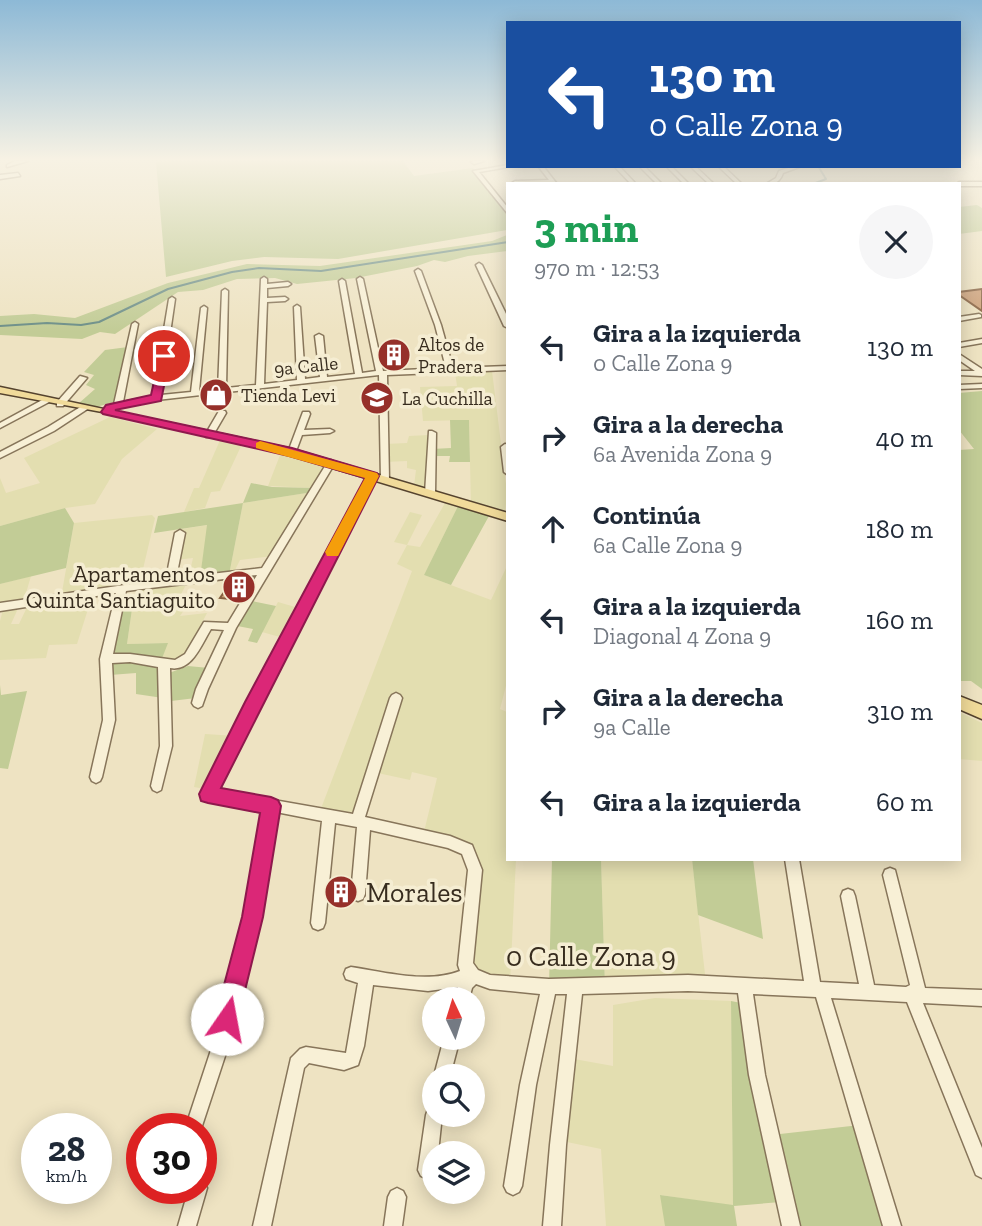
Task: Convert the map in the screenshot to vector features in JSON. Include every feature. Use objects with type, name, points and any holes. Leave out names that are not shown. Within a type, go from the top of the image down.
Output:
[{"type":"main road","points":[[0,390],[60,404],[108,408],[209,435],[292,452],[506,517]]},
{"type":"main road","points":[[961,703],[982,712]]},
{"type":"street","points":[[479,265],[506,322]]},
{"type":"street","points":[[418,271],[438,325],[450,370]]},
{"type":"street","points":[[360,279],[382,373],[385,480]]},
{"type":"street","points":[[342,281],[359,376]]},
{"type":"street","points":[[260,386],[264,282],[288,284]]},
{"type":"street","points":[[222,390],[225,291]]},
{"type":"street","points":[[157,398],[172,299]]},
{"type":"street","points":[[263,300],[285,299]]},
{"type":"street","points":[[297,307],[301,382]]},
{"type":"street","points":[[195,394],[204,308]]},
{"type":"street","points":[[961,319],[979,316]]},
{"type":"street","points":[[108,408],[135,324]]},
{"type":"street","points":[[319,336],[324,380]]},
{"type":"street","points":[[961,345],[982,341]]},
{"type":"street","points":[[961,355],[981,369]]},
{"type":"street","name":"9a Calle","points":[[108,408],[157,398],[382,373],[506,368]]},
{"type":"street","points":[[961,373],[981,369]]},
{"type":"street","points":[[60,404],[83,377]]},
{"type":"street","points":[[961,387],[982,386]]},
{"type":"street","points":[[0,426],[47,401]]},
{"type":"street","points":[[0,455],[85,408]]},
{"type":"street","points":[[209,435],[222,413]]},
{"type":"street","points":[[292,452],[306,414]]},
{"type":"street","points":[[298,433],[330,431]]},
{"type":"street","points":[[430,493],[432,433]]},
{"type":"street","points":[[505,447],[506,455]]},
{"type":"street","points":[[198,703],[231,627],[331,463]]},
{"type":"street","points":[[372,476],[208,794],[360,822],[450,842],[467,850],[472,856],[475,879],[464,956],[472,975]]},
{"type":"street","points":[[170,582],[180,533]]},
{"type":"street","points":[[0,607],[122,588],[264,571]]},
{"type":"street","points":[[96,777],[109,720],[106,659],[122,588]]},
{"type":"street","points":[[106,659],[130,658],[177,665],[188,658],[208,625],[231,627]]},
{"type":"street","points":[[157,786],[167,737],[164,664]]},
{"type":"street","points":[[358,894],[360,822],[396,698]]},
{"type":"street","points":[[198,1113],[219,1050],[253,917],[271,806]]},
{"type":"street","points":[[318,923],[329,816]]},
{"type":"street","points":[[792,861],[817,989],[892,1226]]},
{"type":"street","points":[[890,875],[915,992],[982,1169]]},
{"type":"street","points":[[848,896],[868,990]]},
{"type":"street","points":[[262,1226],[297,1064],[306,1055],[344,1062],[352,1059],[356,1046],[359,975],[412,982],[448,982],[472,975]]},
{"type":"street","points":[[466,987],[472,975]]},
{"type":"street","name":"0 Calle Zona 9","points":[[472,975],[490,982],[549,987],[688,983],[915,992],[982,998]]},
{"type":"street","points":[[744,985],[757,1075],[791,1226]]},
{"type":"street","points":[[513,1186],[528,1085],[549,987]]},
{"type":"street","points":[[552,1226],[575,988]]},
{"type":"street","points":[[393,1226],[397,1197]]},
{"type":"street","points":[[187,1226],[193,1204]]},
{"type":"shaded area","points":[[492,371],[506,484],[505,515],[471,505],[469,420],[423,421],[420,387],[457,386],[455,372]]},
{"type":"shaded area","points":[[110,417],[157,429],[122,459],[95,504],[65,508],[0,526],[0,478],[6,493],[40,483],[24,458]]},
{"type":"shaded area","points":[[429,435],[429,490],[414,486],[416,470],[407,468],[407,461],[385,462],[385,444],[407,443],[409,436]]},
{"type":"shaded area","points":[[221,438],[243,442],[220,491],[211,492],[205,508],[184,512],[194,488],[199,488]]},
{"type":"shaded area","points":[[282,450],[331,463],[316,488],[268,486]]},
{"type":"shaded area","points":[[313,492],[273,556],[240,560],[233,574],[229,575],[243,503]]},
{"type":"shaded area","points":[[445,503],[458,506],[424,575],[491,600],[506,568],[506,686],[500,709],[506,712],[506,861],[516,861],[510,983],[473,976],[474,848],[423,836],[437,778],[412,772],[410,780],[373,772],[357,821],[320,811],[412,571],[397,564],[407,545],[420,547]]},
{"type":"shaded area","points":[[410,512],[422,515],[407,545],[394,542]]},
{"type":"shaded area","points":[[152,515],[155,518],[139,586],[61,598],[74,523]]},
{"type":"shaded area","points":[[208,525],[200,578],[189,579],[179,598],[191,600],[180,616],[207,613],[184,658],[178,663],[161,661],[167,643],[127,644],[132,609],[141,586],[188,580],[193,558],[175,560],[182,529]]},
{"type":"shaded area","points":[[31,576],[24,600],[0,604],[0,584]]},
{"type":"shaded area","points":[[61,598],[59,610],[89,606],[77,644],[49,645],[46,658],[0,660],[0,621],[4,606],[20,604],[11,624],[19,624],[29,603]]},
{"type":"shaded area","points":[[278,602],[302,609],[287,639],[262,632]]},
{"type":"shaded area","points":[[961,713],[982,723],[982,761],[961,759]]},
{"type":"shaded area","points":[[205,734],[236,736],[211,790],[194,787]]},
{"type":"shaded area","points":[[601,861],[692,861],[706,983],[605,987]]},
{"type":"shaded area","points":[[655,998],[731,1001],[733,1206],[661,1195],[666,1226],[606,1226],[601,1149],[562,1141],[574,1059],[613,1066],[613,1005]]},
{"type":"green space","points":[[161,218],[506,218],[506,230],[338,259],[264,257],[232,261],[166,277]]},
{"type":"green space","points":[[961,218],[982,218],[982,231],[961,234]]},
{"type":"green space","points":[[506,235],[506,251],[445,262],[434,260],[356,278],[297,284],[275,278],[237,279],[203,290],[178,292],[115,334],[100,332],[82,339],[0,335],[0,316],[34,314],[75,318],[168,283],[247,264],[320,266],[492,241]]},
{"type":"green space","points":[[128,347],[115,402],[96,407],[78,404],[95,389],[86,385],[94,375],[84,372],[105,350]]},
{"type":"green space","points":[[982,391],[982,689],[971,681],[961,681],[961,450],[974,449],[961,433],[961,393]]},
{"type":"green space","points":[[450,420],[469,420],[470,462],[449,462],[450,456],[431,456],[432,449],[451,448]]},
{"type":"green space","points":[[251,483],[272,487],[316,488],[313,492],[243,503]]},
{"type":"green space","points":[[243,503],[229,575],[200,578],[207,525],[154,533],[158,516]]},
{"type":"green space","points":[[458,506],[489,516],[451,585],[424,575]]},
{"type":"green space","points":[[65,508],[74,523],[66,568],[0,584],[0,526]]},
{"type":"green space","points":[[247,600],[276,606],[257,643],[248,641],[253,629],[232,625]]},
{"type":"green space","points":[[132,609],[127,644],[168,643],[161,661],[108,658],[118,611]]},
{"type":"green space","points":[[121,659],[161,665],[163,698],[136,694],[136,673],[110,675],[109,660]]},
{"type":"green space","points":[[188,666],[209,668],[196,698],[171,701],[169,673]]},
{"type":"green space","points":[[0,685],[1,695],[27,691],[8,769],[0,768]]},
{"type":"green space","points":[[552,861],[601,861],[605,987],[549,987]]},
{"type":"green space","points":[[692,861],[753,861],[763,939],[698,915]]},
{"type":"green space","points":[[731,1001],[741,1003],[781,1202],[734,1206],[737,1226],[665,1226],[660,1195],[733,1205]]},
{"type":"green space","points":[[860,1125],[892,1226],[801,1226],[780,1134]]},
{"type":"building","points":[[982,289],[982,311],[961,296],[961,292]]},
{"type":"building","name":"Apartamentos Quinta Santiaguito","points":[[252,578],[239,600],[220,598],[232,581]]},
{"type":"building","name":"Morales","points":[[332,884],[349,886],[351,900],[330,898]]},
{"type":"waterway","points":[[0,326],[47,323],[81,325],[99,322],[168,289],[232,272],[259,268],[321,271],[506,242]]},
{"type":"slow traffic","points":[[260,445],[372,476],[333,552]]},
{"type":"place","name":"Altos de Pradera","points":[[394,355]]},
{"type":"place","name":"Tienda Levi","points":[[216,395]]},
{"type":"place","name":"La Cuchilla","points":[[377,398]]},
{"type":"place","name":"Apartamentos Quinta Santiaguito","points":[[239,587]]},
{"type":"place","name":"Morales","points":[[341,892]]},
{"type":"route","points":[[164,356],[157,398],[110,407],[107,412],[292,452],[372,476],[208,794],[271,806],[253,917],[227,1019]]}]
